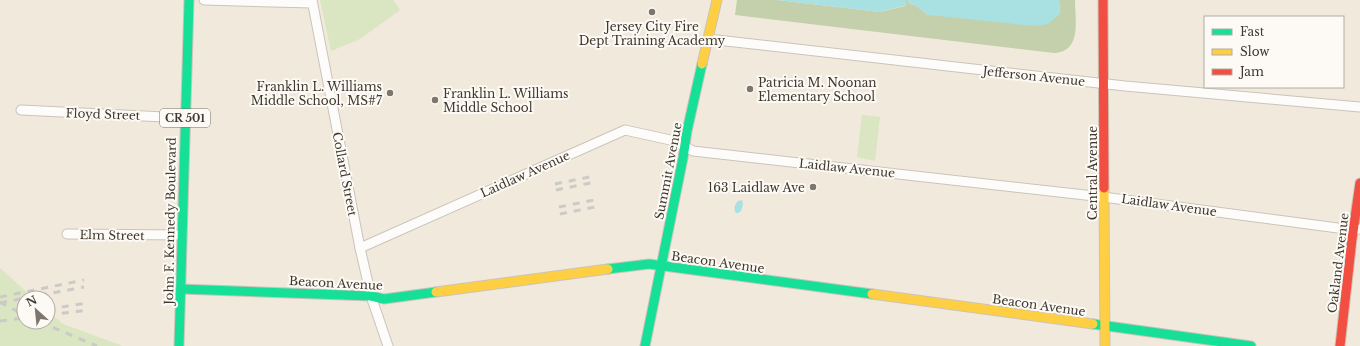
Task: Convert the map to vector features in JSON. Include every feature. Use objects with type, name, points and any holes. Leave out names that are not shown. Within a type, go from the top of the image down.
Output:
[{"type":"street","name":"John F. Kennedy Boulevard","points":[[179,346],[189,0]]},
{"type":"street","points":[[204,0],[312,1]]},
{"type":"street","name":"Summit Avenue","points":[[645,346],[684,147],[717,0]]},
{"type":"street","name":"Central Avenue","points":[[1103,0],[1105,346]]},
{"type":"street","name":"Collard Street","points":[[312,1],[360,248],[371,296],[388,346]]},
{"type":"street","name":"Jefferson Avenue","points":[[708,39],[1103,84],[1360,107]]},
{"type":"street","name":"Floyd Street","points":[[21,110],[185,118]]},
{"type":"street","name":"Laidlaw Avenue","points":[[360,248],[625,130],[675,141],[693,151],[1103,197],[1357,230]]},
{"type":"street","name":"Oakland Avenue","points":[[1340,346],[1357,230],[1360,183]]},
{"type":"street","name":"Elm Street","points":[[67,234],[182,235]]},
{"type":"street","name":"Beacon Avenue","points":[[181,289],[371,296],[384,299],[649,264],[1251,346]]},
{"type":"green space","points":[[320,0],[393,0],[400,10],[360,39],[331,51]]},
{"type":"green space","points":[[737,0],[777,0],[880,12],[905,6],[906,0],[908,0],[910,4],[915,5],[928,15],[1060,14],[1059,0],[1075,0],[1076,25],[1073,41],[1069,47],[1063,51],[1054,53],[735,15]]},
{"type":"green space","points":[[862,115],[880,117],[875,161],[857,157]]},
{"type":"green space","points":[[0,268],[24,290],[16,290],[16,330],[56,330],[56,318],[63,324],[123,346],[0,346]]},
{"type":"water","points":[[777,0],[906,0],[907,5],[880,12]]},
{"type":"water","points":[[908,0],[1059,0],[1060,14],[1048,24],[1034,26],[928,15],[915,5],[910,4]]},
{"type":"water","points":[[742,200],[743,204],[741,211],[736,213],[735,205],[738,201]]},
{"type":"railway","points":[[555,184],[594,176]]},
{"type":"railway","points":[[556,190],[595,182]]},
{"type":"railway","points":[[559,207],[599,199]]},
{"type":"railway","points":[[560,214],[600,206]]},
{"type":"railway","points":[[0,297],[84,280]]},
{"type":"railway","points":[[56,292],[84,287]]},
{"type":"railway","points":[[0,303],[16,300]]},
{"type":"railway","points":[[0,302],[16,311]]},
{"type":"railway","points":[[56,308],[88,303]]},
{"type":"railway","points":[[56,314],[89,310]]},
{"type":"railway","points":[[0,321],[16,319]]},
{"type":"railway","points":[[56,329],[97,346]]},
{"type":"traffic: fast","points":[[179,346],[189,0]]},
{"type":"traffic: fast","points":[[645,346],[683,158],[687,131],[702,64]]},
{"type":"traffic: fast","points":[[608,269],[649,264],[872,294]]},
{"type":"traffic: fast","points":[[181,289],[371,296],[384,299],[436,292]]},
{"type":"traffic: fast","points":[[1093,324],[1251,346]]},
{"type":"traffic: slow","points":[[702,64],[717,0]]},
{"type":"traffic: slow","points":[[1104,188],[1105,346]]},
{"type":"traffic: slow","points":[[436,292],[608,269]]},
{"type":"traffic: slow","points":[[872,294],[1093,324]]},
{"type":"traffic: jam","points":[[1103,0],[1104,188]]},
{"type":"traffic: jam","points":[[1340,346],[1360,183]]},
{"type":"place","name":"Jersey City Fire Dept Training Academy","points":[[652,12]]},
{"type":"place","name":"Patricia M. Noonan Elementary School","points":[[750,89]]},
{"type":"place","name":"Franklin L. Williams Middle School, MS#7","points":[[390,93]]},
{"type":"place","name":"Franklin L. Williams Middle School","points":[[435,100]]},
{"type":"place","name":"163 Laidlaw Ave","points":[[813,187]]}]
